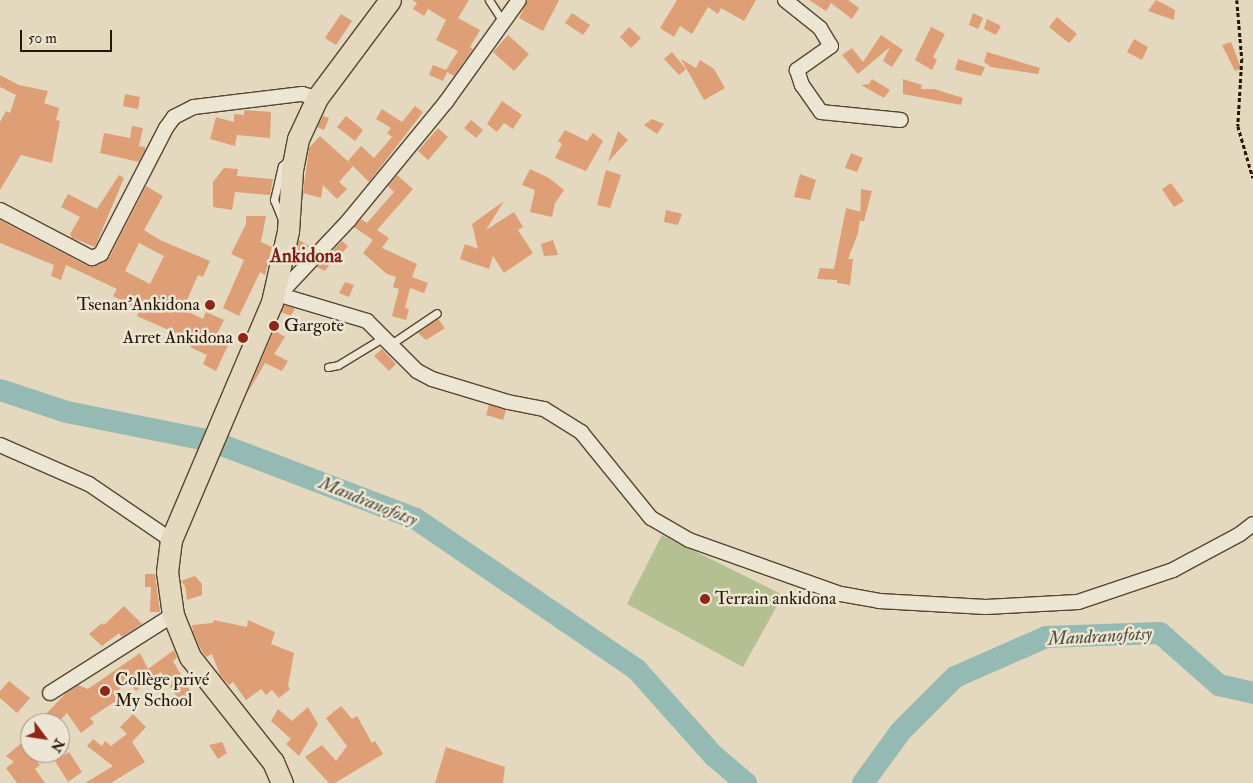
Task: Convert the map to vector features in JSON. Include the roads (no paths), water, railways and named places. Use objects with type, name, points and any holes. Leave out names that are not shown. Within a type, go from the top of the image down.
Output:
[{"type":"main road","points":[[282,783],[273,762],[190,657],[172,615],[167,572],[171,540],[211,441],[276,298],[288,230],[298,138],[317,98],[390,0]]},
{"type":"street","points":[[520,0],[446,102],[355,213],[276,298],[367,321],[417,371],[432,379],[508,402],[544,409],[581,432],[650,518],[689,540],[841,594],[879,601],[986,607],[1078,602],[1173,570],[1240,534],[1253,524]]},
{"type":"street","points":[[785,0],[820,28],[831,46],[798,70],[802,85],[821,112],[901,120]]},
{"type":"street","points":[[0,210],[92,258],[101,254],[174,117],[194,107],[302,94],[317,98]]},
{"type":"street","points":[[0,445],[89,484],[171,540]]},
{"type":"street","points":[[50,693],[172,615]]},
{"type":"lane","points":[[489,0],[504,24]]},
{"type":"lane","points":[[328,367],[338,365],[437,313]]},
{"type":"waterway","name":"Mandranofotsy","points":[[0,390],[67,412],[211,441],[416,519],[637,670],[714,756],[746,783]]},
{"type":"waterway","name":"Mandranofotsy","points":[[863,783],[901,731],[955,677],[1046,637],[1160,633],[1219,685],[1253,693]]},
{"type":"place","name":"Tsenan'Ankidona","points":[[210,305]]},
{"type":"place","name":"Gargote","points":[[274,326]]},
{"type":"place","name":"Arret Ankidona","points":[[243,338]]},
{"type":"place","name":"Terrain ankidona","points":[[705,599]]},
{"type":"place","name":"Collège privé My School","points":[[105,691]]},
{"type":"district","name":"Ankidona","points":[[306,257]]}]
